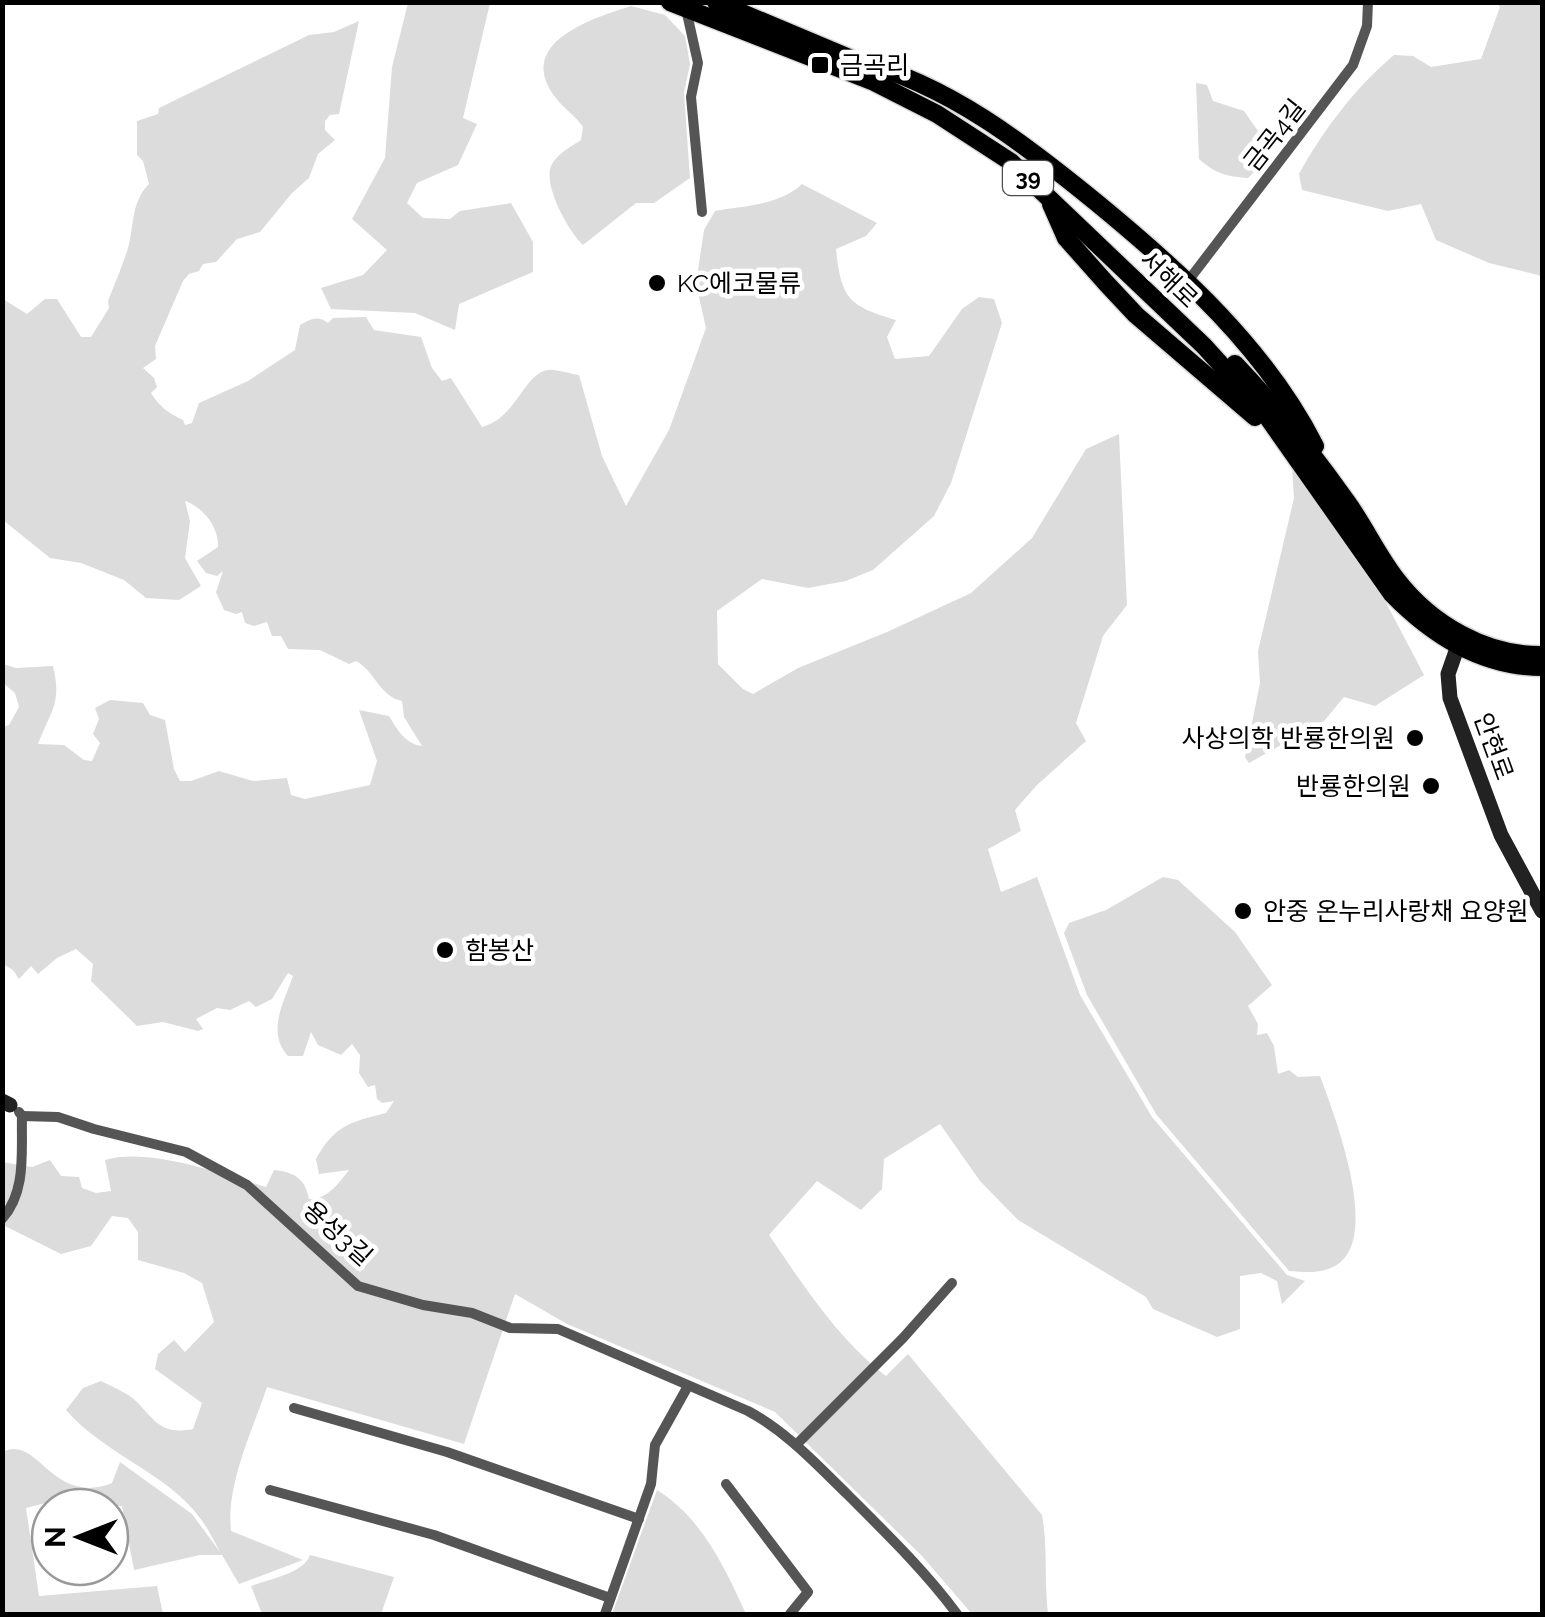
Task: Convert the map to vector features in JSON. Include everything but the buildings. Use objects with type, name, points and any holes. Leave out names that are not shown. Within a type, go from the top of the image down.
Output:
[{"type":"main road","name":"서해로","points":[[716,2],[856,60],[949,111],[1016,155],[1057,190],[1256,386],[1348,503],[1397,580],[1421,605],[1459,640],[1510,653],[1542,655]]},
{"type":"main road","name":"서해로","points":[[678,6],[836,65],[937,114],[1010,162],[1204,346],[1287,443],[1392,594],[1414,617],[1503,664],[1542,668]]},
{"type":"main road","points":[[856,60],[889,69],[986,120],[1066,178],[1188,281],[1274,379],[1300,418],[1326,474]]},
{"type":"main road","points":[[1048,198],[1066,238],[1136,315],[1287,443]]},
{"type":"main road","name":"안현로","points":[[1459,640],[1448,674],[1450,698],[1493,816],[1542,911]]},
{"type":"street","name":"금곡4길","points":[[1188,281],[1352,64],[1368,26],[1368,2]]},
{"type":"street","name":"서해로","points":[[678,6],[698,63],[690,97],[702,212]]},
{"type":"street","points":[[2,1219],[15,1203],[21,1176],[12,1107]]},
{"type":"street","name":"용성3길","points":[[12,1107],[186,1152],[247,1186],[358,1286],[423,1305],[472,1313],[510,1328],[558,1329],[748,1410],[774,1425],[796,1445],[927,1574],[957,1614]]},
{"type":"street","points":[[796,1445],[952,1283]]},
{"type":"street","points":[[605,1614],[651,1484],[654,1445],[688,1386]]},
{"type":"street","points":[[294,1408],[447,1452],[639,1519]]},
{"type":"street","points":[[726,1484],[808,1592],[790,1614]]},
{"type":"street","points":[[270,1490],[434,1535],[610,1598]]},
{"type":"shaded area","points":[[408,3],[490,3],[463,118],[477,124],[458,165],[417,183],[407,203],[423,218],[450,219],[460,211],[511,203],[533,242],[533,272],[459,304],[455,330],[415,313],[331,309],[321,288],[363,275],[387,250],[352,219],[385,158],[392,67]]},
{"type":"shaded area","points":[[1497,3],[1542,3],[1542,276],[1489,263],[1436,240],[1421,204],[1388,211],[1302,190],[1299,174],[1341,110],[1394,55],[1413,56],[1431,67],[1481,59],[1500,7]]},
{"type":"shaded area","points":[[631,6],[665,15],[685,36],[690,64],[684,93],[690,178],[654,203],[636,203],[583,245],[559,208],[550,175],[556,158],[581,140],[583,127],[556,98],[545,79],[544,62],[563,36]]},
{"type":"shaded area","points":[[359,21],[339,114],[330,115],[325,121],[325,130],[335,140],[318,154],[309,178],[260,232],[237,239],[216,262],[203,264],[183,281],[155,346],[156,359],[143,368],[154,378],[154,398],[185,425],[192,423],[199,403],[248,381],[295,350],[300,325],[314,319],[328,323],[333,318],[366,317],[374,330],[421,337],[432,368],[442,381],[451,378],[482,427],[504,415],[539,373],[551,370],[579,375],[602,456],[626,506],[669,430],[706,328],[696,284],[704,230],[715,211],[772,200],[802,184],[877,223],[866,236],[836,249],[838,266],[850,298],[868,310],[896,320],[887,337],[895,359],[929,356],[962,309],[979,297],[994,299],[1002,323],[951,483],[934,516],[873,570],[846,581],[808,588],[762,579],[717,611],[718,664],[753,694],[798,668],[971,593],[1032,538],[1086,449],[1119,434],[1127,605],[1103,636],[1076,723],[1086,741],[1015,810],[1021,831],[988,849],[1001,892],[1037,877],[1080,995],[1152,1117],[1287,1275],[1305,1281],[1282,1304],[1277,1281],[1261,1273],[1240,1276],[1240,1329],[1217,1337],[1153,1309],[1146,1297],[1018,1220],[980,1181],[940,1124],[884,1159],[882,1189],[861,1210],[817,1181],[769,1235],[852,1345],[886,1376],[908,1354],[1042,1515],[1048,1614],[972,1614],[922,1556],[775,1412],[567,1324],[515,1294],[464,1444],[267,1387],[236,1477],[231,1531],[303,1560],[239,1584],[222,1555],[200,1555],[134,1570],[130,1487],[96,1487],[112,1483],[120,1462],[192,1514],[220,1552],[186,1502],[98,1439],[66,1410],[83,1388],[101,1381],[133,1399],[160,1425],[174,1430],[193,1429],[202,1403],[155,1369],[158,1354],[174,1340],[185,1352],[214,1322],[202,1283],[184,1273],[138,1260],[138,1232],[128,1218],[112,1216],[91,1246],[61,1254],[3,1225],[2,1162],[32,1167],[50,1160],[61,1176],[79,1177],[82,1188],[96,1193],[111,1191],[105,1160],[123,1157],[164,1159],[266,1187],[274,1170],[298,1177],[309,1199],[315,1199],[332,1190],[349,1170],[319,1174],[316,1159],[329,1139],[353,1123],[386,1113],[394,1101],[382,1103],[377,1099],[375,1085],[368,1087],[359,1073],[360,1055],[352,1044],[341,1055],[318,1045],[311,1032],[303,1056],[288,1056],[278,1037],[278,1027],[293,976],[288,973],[272,999],[256,1007],[249,1001],[230,1010],[217,1008],[196,1019],[203,1029],[198,1031],[163,1022],[137,1026],[91,981],[93,964],[76,949],[38,974],[31,966],[19,979],[3,964],[3,727],[9,725],[19,707],[15,693],[3,683],[3,664],[16,668],[53,666],[56,698],[38,744],[64,745],[84,760],[92,761],[100,743],[93,734],[99,719],[95,708],[110,700],[143,703],[150,715],[165,720],[180,781],[219,771],[253,781],[287,778],[291,795],[305,799],[370,785],[377,761],[359,710],[389,716],[406,739],[422,746],[404,717],[402,701],[388,694],[362,665],[356,661],[349,664],[320,650],[288,649],[281,636],[272,636],[267,622],[254,626],[245,623],[242,612],[224,610],[216,592],[223,571],[217,576],[206,573],[197,561],[218,547],[216,532],[209,519],[192,504],[185,501],[190,521],[185,558],[201,586],[179,600],[146,598],[124,580],[81,563],[50,558],[3,520],[3,299],[27,314],[45,299],[57,299],[81,337],[91,337],[109,308],[108,301],[129,245],[135,209],[149,184],[143,161],[137,155],[137,121],[158,114],[159,108],[309,35],[334,32]]},
{"type":"shaded area","points":[[1196,83],[1207,85],[1213,101],[1244,111],[1260,134],[1261,165],[1248,178],[1222,173],[1199,159]]},
{"type":"shaded area","points":[[1292,467],[1382,595],[1424,675],[1375,706],[1344,697],[1324,721],[1249,763],[1245,757],[1260,683],[1258,651],[1294,498]]},
{"type":"shaded area","points":[[1163,877],[1178,880],[1235,932],[1272,985],[1248,1006],[1258,1024],[1257,1035],[1267,1033],[1274,1046],[1278,1074],[1289,1070],[1298,1077],[1320,1076],[1344,1146],[1355,1204],[1355,1231],[1349,1252],[1329,1269],[1289,1271],[1156,1114],[1087,995],[1064,933],[1069,923],[1106,910]]},
{"type":"shaded area","points":[[15,1449],[26,1453],[75,1486],[84,1487],[30,1487],[30,1507],[26,1508],[30,1587],[38,1587],[39,1596],[157,1586],[163,1614],[3,1614],[3,1452]]},
{"type":"shaded area","points":[[657,1490],[699,1529],[746,1614],[612,1614]]},
{"type":"shaded area","points":[[310,1555],[394,1577],[381,1614],[262,1614],[251,1586],[293,1571]]},
{"type":"place","name":"금곡리","points":[[820,65]]},
{"type":"place","name":"KC에코물류","points":[[657,283]]},
{"type":"place","name":"사상의학 반룡한의원","points":[[1415,738]]},
{"type":"place","name":"반룡한의원","points":[[1431,786]]},
{"type":"place","name":"안중 온누리사랑채 요양원","points":[[1243,911]]},
{"type":"place","name":"함봉산","points":[[445,950]]}]
